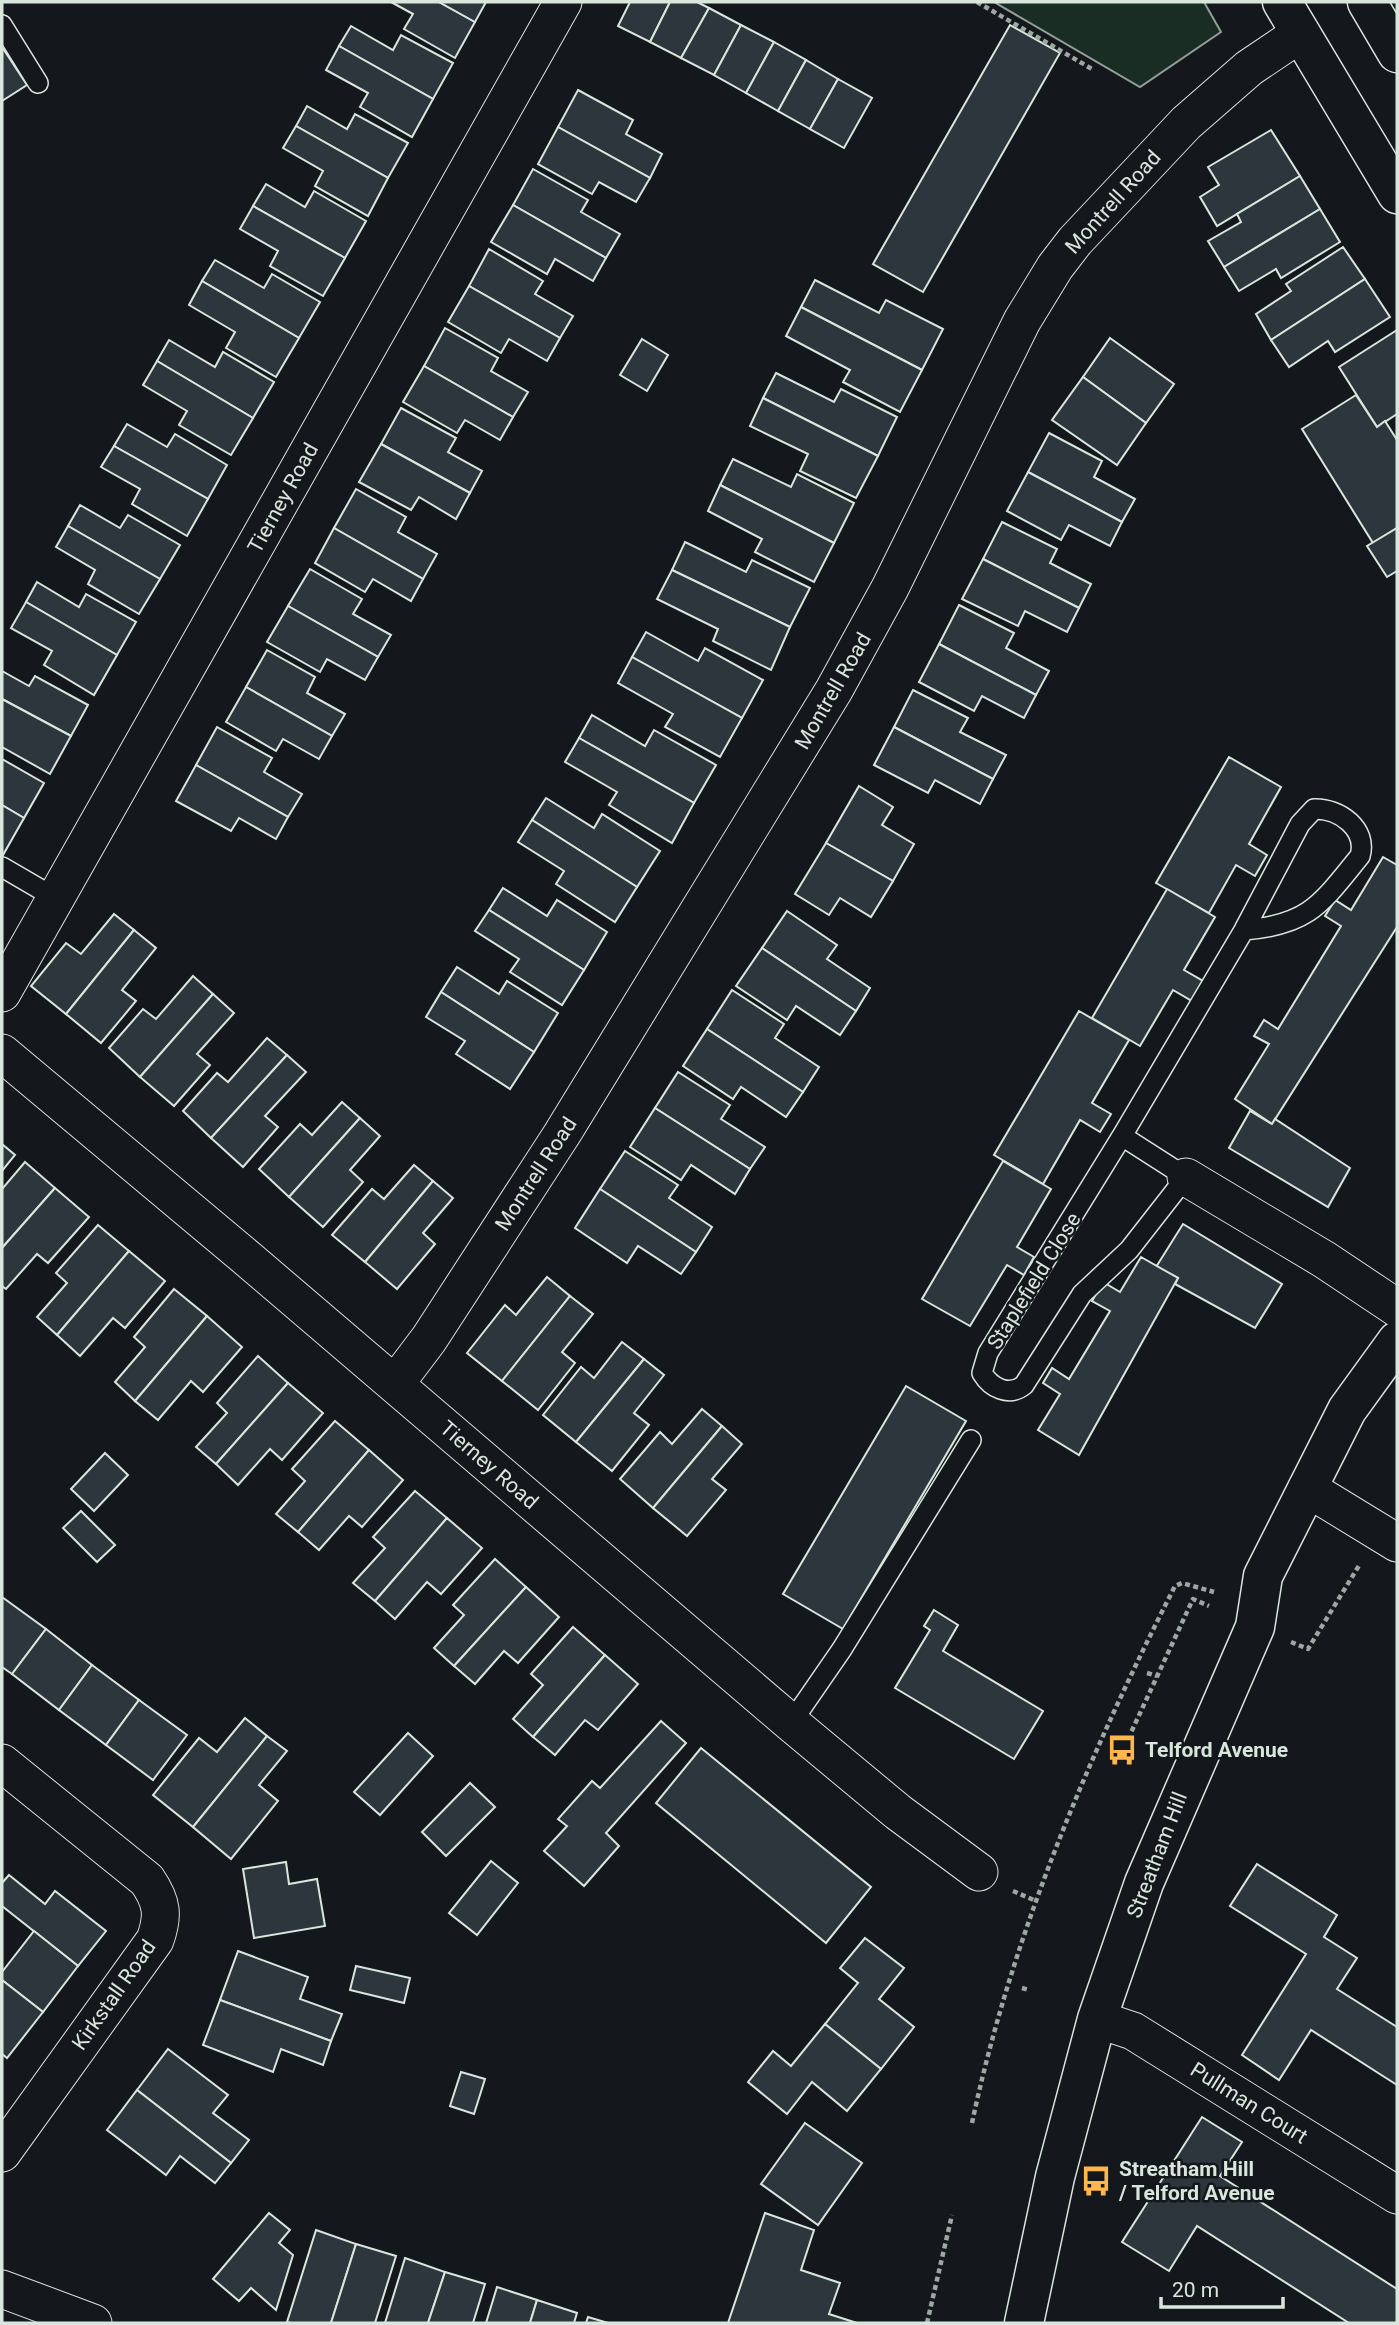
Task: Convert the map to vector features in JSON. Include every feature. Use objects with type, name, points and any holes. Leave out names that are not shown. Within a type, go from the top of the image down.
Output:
[{"type":"highway","points":[[1367,2],[1397,53]]},
{"type":"highway","points":[[1292,17],[1397,194]]},
{"type":"highway","name":"Streatham Hill","points":[[1031,2321],[1055,2177],[1097,2019],[1144,1883],[1255,1627],[1263,1577],[1346,1410],[1397,1341]]},
{"type":"street","name":"Tierney Road","points":[[2,993],[563,2]]},
{"type":"street","name":"Montrell Road","points":[[395,1384],[429,1339],[562,1134],[834,690],[890,588],[1022,321],[1055,267],[1075,241],[1186,123],[1250,68],[1292,17]]},
{"type":"street","name":"Tierney Road","points":[[2,1053],[395,1384],[790,1723],[898,1812],[979,1872]]},
{"type":"street","points":[[1186,1177],[1315,1254],[1397,1308]]},
{"type":"street","points":[[1307,1488],[1382,1548]]},
{"type":"street","name":"Kirkstall Road","points":[[2,1763],[147,1880],[160,1899],[163,1919],[155,1940],[2,2153]]},
{"type":"street","name":"Pullman Court","points":[[1097,2019],[1133,2031],[1397,2195]]},
{"type":"street","points":[[2,2289],[82,2322]]},
{"type":"lane","points":[[2,25],[38,83]]},
{"type":"lane","name":"Staplefield Close","points":[[1186,1177],[1129,1250],[1082,1293],[1024,1385],[1010,1392],[999,1389],[982,1373],[988,1353],[1122,1136],[1244,930],[1307,815],[1314,810],[1324,809],[1342,817],[1358,829],[1362,838],[1360,856],[1315,907],[1280,928],[1244,930]]},
{"type":"lane","points":[[2,867],[57,899]]},
{"type":"lane","points":[[1122,1136],[1186,1177]]},
{"type":"lane","points":[[790,1723],[842,1649],[971,1440]]},
{"type":"path","points":[[977,2],[1092,69]]},
{"type":"path","points":[[1286,1640],[1308,1649],[1382,1548]]},
{"type":"path","points":[[972,2123],[1036,1901],[1070,1808],[1134,1666],[1175,1586],[1182,1583],[1214,1592]]},
{"type":"path","points":[[1128,1739],[1193,1599],[1209,1606]]},
{"type":"path","points":[[1147,1673],[1157,1676]]},
{"type":"path","points":[[1025,1897],[1036,1901]]},
{"type":"path","points":[[1022,1988],[1030,1990]]},
{"type":"path","points":[[928,2323],[952,2215]]},
{"type":"green space","points":[[994,2],[1204,2],[1221,32],[1140,87]]},
{"type":"building","points":[[391,2],[439,2],[475,22],[455,58],[404,29],[413,14]]},
{"type":"building","points":[[439,2],[486,2],[475,22]]},
{"type":"building","points":[[630,2],[670,2],[650,42],[618,26]]},
{"type":"building","points":[[670,2],[697,2],[709,8],[681,58],[650,42]]},
{"type":"building","points":[[709,8],[741,25],[714,75],[681,58]]},
{"type":"building","points":[[741,25],[774,42],[746,93],[714,75]]},
{"type":"building","points":[[1010,25],[1060,53],[923,292],[873,264]]},
{"type":"building","points":[[351,26],[393,50],[401,35],[453,63],[433,99],[339,46]]},
{"type":"building","points":[[774,42],[806,60],[778,111],[746,93]]},
{"type":"building","points":[[339,46],[433,99],[412,137],[360,107],[368,93],[326,70]]},
{"type":"building","points":[[2,47],[27,85],[2,101]]},
{"type":"building","points":[[806,60],[838,79],[810,129],[778,111]]},
{"type":"building","points":[[838,79],[872,98],[844,148],[810,129]]},
{"type":"building","points":[[578,90],[633,120],[626,134],[662,154],[650,178],[558,127]]},
{"type":"building","points":[[307,106],[347,129],[355,114],[408,143],[388,178],[296,126]]},
{"type":"building","points":[[296,126],[388,178],[368,216],[315,186],[323,171],[283,148]]},
{"type":"building","points":[[558,127],[650,178],[636,202],[599,182],[592,194],[538,164]]},
{"type":"building","points":[[1271,130],[1300,176],[1217,226],[1200,197],[1219,185],[1208,167]]},
{"type":"building","points":[[533,169],[588,200],[581,212],[620,234],[606,258],[513,205]]},
{"type":"building","points":[[1300,176],[1320,209],[1224,267],[1208,241],[1241,222],[1237,214]]},
{"type":"building","points":[[266,184],[305,207],[314,191],[366,221],[345,258],[253,206]]},
{"type":"building","points":[[513,205],[606,258],[593,281],[555,259],[547,274],[491,242]]},
{"type":"building","points":[[253,206],[345,258],[323,296],[270,266],[278,251],[240,229]]},
{"type":"building","points":[[1320,209],[1340,242],[1281,278],[1276,269],[1239,291],[1224,267]]},
{"type":"building","points":[[1343,247],[1365,279],[1271,340],[1256,314],[1291,291],[1286,284]]},
{"type":"building","points":[[489,249],[543,281],[535,294],[573,316],[560,338],[469,286]]},
{"type":"building","points":[[215,260],[264,288],[272,274],[320,302],[299,338],[202,281]]},
{"type":"building","points":[[1365,279],[1390,317],[1335,352],[1328,341],[1289,367],[1271,340]]},
{"type":"building","points":[[815,280],[879,313],[886,300],[943,329],[922,370],[801,307]]},
{"type":"building","points":[[202,281],[299,338],[276,377],[226,348],[235,332],[189,305]]},
{"type":"building","points":[[469,286],[560,338],[547,361],[509,339],[501,353],[448,322]]},
{"type":"building","points":[[801,307],[922,370],[900,412],[843,382],[850,370],[786,336]]},
{"type":"building","points":[[445,328],[498,358],[491,371],[528,392],[513,417],[424,366]]},
{"type":"building","points":[[1397,330],[1397,414],[1377,427],[1339,367]]},
{"type":"building","points":[[1110,338],[1174,384],[1146,423],[1083,377]]},
{"type":"building","points":[[642,339],[668,355],[647,391],[620,375]]},
{"type":"building","points":[[169,340],[215,367],[223,352],[274,382],[253,418],[157,361]]},
{"type":"building","points":[[157,361],[253,418],[231,455],[179,425],[187,411],[143,385]]},
{"type":"building","points":[[424,366],[513,417],[500,440],[465,420],[457,433],[403,402]]},
{"type":"building","points":[[776,373],[834,402],[841,389],[897,417],[878,456],[763,398]]},
{"type":"building","points":[[1083,377],[1146,423],[1117,465],[1052,420]]},
{"type":"building","points":[[1356,395],[1377,427],[1385,421],[1397,440],[1397,528],[1373,543],[1302,429]]},
{"type":"building","points":[[763,398],[878,456],[856,498],[800,471],[808,454],[750,426]]},
{"type":"building","points":[[401,408],[456,438],[448,452],[482,471],[470,493],[381,444]]},
{"type":"building","points":[[127,424],[167,447],[175,434],[227,465],[208,499],[114,446]]},
{"type":"building","points":[[1049,433],[1102,461],[1094,477],[1135,499],[1122,522],[1028,472]]},
{"type":"building","points":[[381,444],[470,493],[456,519],[419,497],[411,510],[359,482]]},
{"type":"building","points":[[114,446],[208,499],[187,536],[132,504],[140,489],[101,467]]},
{"type":"building","points":[[733,459],[791,487],[797,474],[854,503],[834,543],[720,485]]},
{"type":"building","points":[[1028,472],[1122,522],[1110,546],[1069,525],[1061,540],[1007,511]]},
{"type":"building","points":[[720,485],[834,543],[814,582],[755,552],[762,539],[708,511]]},
{"type":"building","points":[[356,489],[406,517],[398,532],[437,554],[423,579],[334,528]]},
{"type":"building","points":[[80,505],[120,528],[128,515],[180,545],[160,579],[68,526]]},
{"type":"building","points":[[1002,522],[1057,549],[1050,563],[1091,584],[1079,608],[983,559]]},
{"type":"building","points":[[68,526],[160,579],[139,614],[88,584],[95,570],[56,547]]},
{"type":"building","points":[[334,528],[423,579],[411,601],[373,579],[365,592],[315,563]]},
{"type":"building","points":[[1397,528],[1397,571],[1387,577],[1367,546]]},
{"type":"building","points":[[685,542],[746,572],[752,560],[810,588],[790,627],[672,570]]},
{"type":"building","points":[[983,559],[1079,608],[1067,632],[1025,611],[1018,626],[962,599]]},
{"type":"building","points":[[310,569],[362,599],[353,614],[391,635],[378,657],[288,606]]},
{"type":"building","points":[[672,570],[790,627],[771,670],[713,641],[718,629],[657,599]]},
{"type":"building","points":[[37,582],[79,607],[86,594],[136,622],[117,655],[26,602]]},
{"type":"building","points":[[26,602],[117,655],[94,695],[44,665],[52,651],[11,628]]},
{"type":"building","points":[[959,605],[1014,633],[1006,648],[1049,671],[1036,695],[939,644]]},
{"type":"building","points":[[288,606],[378,657],[365,680],[327,659],[320,672],[267,642]]},
{"type":"building","points":[[646,632],[698,661],[705,648],[763,680],[742,718],[632,657]]},
{"type":"building","points":[[939,644],[1036,695],[1024,718],[982,696],[974,711],[919,682]]},
{"type":"building","points":[[267,650],[315,677],[307,693],[345,714],[332,736],[246,687]]},
{"type":"building","points":[[632,657],[742,718],[720,757],[665,727],[673,714],[618,683]]},
{"type":"building","points":[[2,671],[29,686],[35,676],[88,705],[71,736],[2,699]]},
{"type":"building","points":[[246,687],[332,736],[319,759],[283,739],[276,751],[226,722]]},
{"type":"building","points":[[913,690],[968,718],[960,732],[1006,755],[993,779],[894,727]]},
{"type":"building","points":[[2,699],[71,736],[50,774],[2,747]]},
{"type":"building","points":[[592,715],[645,746],[654,730],[716,765],[694,803],[579,738]]},
{"type":"building","points":[[217,727],[272,758],[264,772],[302,794],[288,817],[196,765]]},
{"type":"building","points":[[894,727],[993,779],[980,804],[935,780],[928,793],[874,765]]},
{"type":"building","points":[[579,738],[694,803],[672,843],[609,805],[617,792],[565,762]]},
{"type":"building","points":[[1229,757],[1281,787],[1249,844],[1267,855],[1255,876],[1236,865],[1209,913],[1156,883]]},
{"type":"building","points":[[2,759],[44,783],[24,818],[2,805]]},
{"type":"building","points":[[196,765],[288,817],[276,839],[239,818],[231,831],[176,801]]},
{"type":"building","points":[[859,786],[893,807],[882,825],[914,844],[893,881],[826,843]]},
{"type":"building","points":[[546,798],[594,828],[602,814],[660,851],[637,887],[532,820]]},
{"type":"building","points":[[2,805],[24,818],[3,855],[2,854]]},
{"type":"building","points":[[532,820],[637,887],[615,922],[556,884],[564,871],[518,842]]},
{"type":"building","points":[[826,843],[893,881],[871,917],[840,898],[829,915],[795,894]]},
{"type":"building","points":[[1383,857],[1397,865],[1397,927],[1272,1124],[1235,1099],[1269,1044],[1254,1036],[1264,1020],[1278,1029],[1341,926],[1325,916],[1335,900],[1351,910]]},
{"type":"building","points":[[503,888],[547,916],[557,900],[607,932],[584,970],[489,910]]},
{"type":"building","points":[[1167,889],[1215,917],[1184,970],[1203,981],[1192,1001],[1173,990],[1140,1046],[1092,1018]]},
{"type":"building","points":[[489,910],[584,970],[562,1005],[510,972],[519,959],[475,931]]},
{"type":"building","points":[[787,911],[837,945],[827,959],[870,988],[856,1011],[762,948]]},
{"type":"building","points":[[114,914],[134,930],[66,1014],[31,986],[66,943],[81,954]]},
{"type":"building","points":[[134,930],[156,948],[122,990],[136,1001],[101,1043],[66,1014]]},
{"type":"building","points":[[762,948],[856,1011],[840,1035],[796,1006],[787,1020],[736,986]]},
{"type":"building","points":[[457,967],[499,994],[507,981],[558,1013],[534,1052],[441,992]]},
{"type":"building","points":[[193,976],[213,994],[140,1077],[109,1048],[143,1009],[156,1019]]},
{"type":"building","points":[[732,990],[784,1024],[775,1038],[819,1067],[803,1092],[707,1029]]},
{"type":"building","points":[[441,992],[534,1052],[510,1089],[456,1054],[465,1041],[426,1017]]},
{"type":"building","points":[[213,994],[234,1013],[197,1054],[210,1065],[174,1106],[140,1077]]},
{"type":"building","points":[[1079,1011],[1129,1040],[1092,1103],[1111,1114],[1100,1132],[1080,1120],[1043,1184],[994,1155]]},
{"type":"building","points":[[707,1029],[803,1092],[786,1117],[741,1087],[733,1099],[683,1066]]},
{"type":"building","points":[[267,1038],[287,1055],[211,1138],[183,1111],[217,1073],[228,1082]]},
{"type":"building","points":[[287,1055],[306,1072],[265,1116],[278,1127],[243,1167],[211,1138]]},
{"type":"building","points":[[678,1072],[730,1105],[721,1119],[765,1147],[750,1169],[655,1108]]},
{"type":"building","points":[[342,1102],[360,1118],[289,1197],[259,1169],[300,1124],[312,1135]]},
{"type":"building","points":[[655,1108],[750,1169],[735,1194],[691,1165],[681,1180],[630,1147]]},
{"type":"building","points":[[1250,1111],[1272,1124],[1275,1119],[1350,1168],[1328,1207],[1229,1148]]},
{"type":"building","points":[[360,1118],[380,1136],[350,1170],[363,1182],[323,1227],[289,1197]]},
{"type":"building","points":[[2,1144],[15,1155],[2,1171]]},
{"type":"building","points":[[625,1151],[678,1185],[669,1198],[712,1227],[696,1252],[600,1189]]},
{"type":"building","points":[[1003,1161],[1051,1189],[1017,1247],[1034,1257],[1024,1275],[1007,1265],[970,1326],[922,1299]]},
{"type":"building","points":[[25,1162],[55,1188],[2,1248],[2,1189]]},
{"type":"building","points":[[414,1165],[433,1181],[365,1262],[332,1235],[372,1189],[384,1199]]},
{"type":"building","points":[[433,1181],[453,1198],[423,1233],[435,1244],[397,1289],[365,1262]]},
{"type":"building","points":[[55,1188],[89,1217],[48,1263],[37,1254],[6,1289],[2,1286],[2,1248]]},
{"type":"building","points":[[600,1189],[696,1252],[681,1274],[638,1246],[627,1263],[575,1228]]},
{"type":"building","points":[[1183,1224],[1282,1284],[1255,1328],[1175,1284],[1178,1278],[1156,1267]]},
{"type":"building","points":[[98,1225],[129,1251],[57,1335],[37,1317],[67,1283],[56,1273]]},
{"type":"building","points":[[129,1251],[165,1281],[125,1328],[113,1318],[80,1356],[57,1335]]},
{"type":"building","points":[[1141,1257],[1178,1278],[1079,1455],[1038,1430],[1060,1394],[1043,1383],[1052,1368],[1069,1379],[1110,1311],[1092,1301],[1103,1282],[1120,1292]]},
{"type":"building","points":[[547,1277],[570,1296],[502,1381],[467,1353],[505,1305],[516,1315]]},
{"type":"building","points":[[174,1289],[207,1316],[135,1401],[115,1382],[145,1347],[134,1337]]},
{"type":"building","points":[[570,1296],[593,1314],[562,1352],[575,1363],[538,1410],[502,1381]]},
{"type":"building","points":[[207,1316],[242,1347],[203,1392],[191,1381],[158,1420],[135,1401]]},
{"type":"building","points":[[622,1342],[644,1359],[576,1442],[543,1415],[581,1367],[594,1378]]},
{"type":"building","points":[[258,1356],[288,1383],[216,1464],[196,1447],[227,1413],[217,1403]]},
{"type":"building","points":[[644,1359],[664,1375],[634,1413],[649,1425],[612,1471],[576,1442]]},
{"type":"building","points":[[288,1383],[323,1413],[282,1460],[270,1449],[238,1485],[216,1464]]},
{"type":"building","points":[[906,1386],[966,1421],[843,1629],[783,1594]]},
{"type":"building","points":[[702,1409],[722,1426],[653,1508],[620,1479],[660,1432],[672,1444]]},
{"type":"building","points":[[335,1421],[369,1450],[298,1532],[276,1514],[305,1481],[292,1469]]},
{"type":"building","points":[[722,1426],[742,1444],[712,1479],[726,1490],[687,1536],[653,1508]]},
{"type":"building","points":[[369,1450],[403,1480],[362,1527],[349,1516],[319,1550],[298,1532]]},
{"type":"building","points":[[105,1453],[128,1475],[94,1511],[71,1489]]},
{"type":"building","points":[[415,1491],[447,1518],[375,1601],[353,1583],[385,1548],[373,1537]]},
{"type":"building","points":[[81,1511],[115,1545],[97,1562],[63,1528]]},
{"type":"building","points":[[447,1518],[482,1548],[441,1594],[427,1582],[395,1619],[375,1601]]},
{"type":"building","points":[[495,1559],[526,1587],[454,1666],[434,1648],[464,1615],[453,1605]]},
{"type":"building","points":[[526,1587],[559,1617],[518,1663],[504,1651],[475,1684],[454,1666]]},
{"type":"building","points":[[2,1597],[46,1629],[12,1674],[2,1667]]},
{"type":"building","points":[[934,1610],[958,1625],[943,1651],[1043,1711],[1014,1759],[895,1688],[930,1630],[924,1626]]},
{"type":"building","points":[[573,1627],[605,1655],[533,1737],[513,1719],[543,1685],[531,1674]]},
{"type":"building","points":[[46,1629],[92,1665],[59,1710],[12,1674]]},
{"type":"building","points":[[605,1655],[638,1684],[598,1730],[585,1720],[555,1755],[533,1737]]},
{"type":"building","points":[[92,1665],[139,1700],[106,1745],[59,1710]]},
{"type":"building","points":[[139,1700],[187,1735],[153,1780],[106,1745]]},
{"type":"building","points":[[245,1718],[267,1736],[193,1827],[153,1795],[199,1738],[217,1752]]},
{"type":"building","points":[[661,1721],[686,1743],[606,1833],[619,1846],[584,1886],[544,1851],[567,1826],[558,1819],[592,1781],[600,1788]]},
{"type":"building","points":[[408,1733],[433,1756],[380,1815],[354,1792]]},
{"type":"building","points":[[267,1736],[287,1751],[259,1785],[278,1801],[231,1859],[193,1827]]},
{"type":"building","points":[[701,1748],[871,1887],[826,1943],[656,1803]]},
{"type":"building","points":[[470,1783],[495,1807],[446,1856],[422,1832]]},
{"type":"building","points":[[491,1861],[518,1883],[477,1935],[449,1913]]},
{"type":"building","points":[[286,1862],[289,1884],[317,1879],[325,1926],[254,1938],[243,1869]]},
{"type":"building","points":[[1257,1864],[1337,1915],[1324,1937],[1357,1958],[1337,1989],[1397,2027],[1397,2085],[1311,2030],[1279,2080],[1242,2055],[1306,1954],[1230,1906]]},
{"type":"building","points":[[9,1875],[45,1904],[55,1891],[106,1931],[78,1966],[2,1906],[2,1883]]},
{"type":"building","points":[[34,1931],[78,1966],[43,2012],[2,1980],[2,1972]]},
{"type":"building","points":[[865,1938],[904,1968],[879,1999],[914,2027],[881,2069],[825,2024],[858,1983],[840,1968]]},
{"type":"building","points":[[238,1951],[308,1977],[300,1999],[342,2014],[331,2041],[220,2000]]},
{"type":"building","points":[[356,1966],[410,1978],[404,2003],[350,1990]]},
{"type":"building","points":[[2,1980],[43,2012],[7,2058],[2,2054]]},
{"type":"building","points":[[220,2000],[331,2041],[323,2065],[281,2049],[273,2072],[203,2045]]},
{"type":"building","points":[[825,2024],[881,2069],[847,2111],[812,2082],[787,2114],[748,2082],[773,2051],[791,2066]]},
{"type":"building","points":[[168,2049],[228,2095],[213,2113],[249,2140],[231,2163],[137,2090]]},
{"type":"building","points":[[461,2072],[485,2079],[474,2114],[450,2106]]},
{"type":"building","points":[[137,2090],[231,2163],[215,2183],[180,2156],[166,2175],[107,2130]]},
{"type":"building","points":[[1202,2117],[1242,2142],[1220,2176],[1397,2289],[1397,2323],[1349,2323],[1197,2226],[1169,2271],[1122,2242]]},
{"type":"building","points":[[805,2123],[862,2163],[818,2225],[761,2184]]},
{"type":"building","points":[[269,2213],[290,2230],[279,2243],[293,2255],[276,2310],[251,2288],[239,2301],[213,2279]]},
{"type":"building","points":[[765,2213],[814,2230],[801,2270],[840,2283],[829,2314],[857,2323],[728,2323]]},
{"type":"building","points":[[316,2230],[356,2244],[331,2323],[287,2322]]},
{"type":"building","points":[[356,2244],[396,2256],[375,2323],[331,2323]]},
{"type":"building","points":[[405,2258],[445,2272],[428,2323],[385,2323]]},
{"type":"building","points":[[445,2272],[485,2284],[473,2323],[428,2323]]},
{"type":"building","points":[[497,2287],[537,2300],[530,2323],[486,2323]]},
{"type":"building","points":[[537,2300],[577,2313],[574,2323],[530,2323]]},
{"type":"building","points":[[588,2317],[608,2323],[586,2323]]},
{"type":"place","name":"Telford Avenue","points":[[1122,1750]]},
{"type":"place","name":"Streatham Hill / Telford Avenue","points":[[1096,2181]]}]
